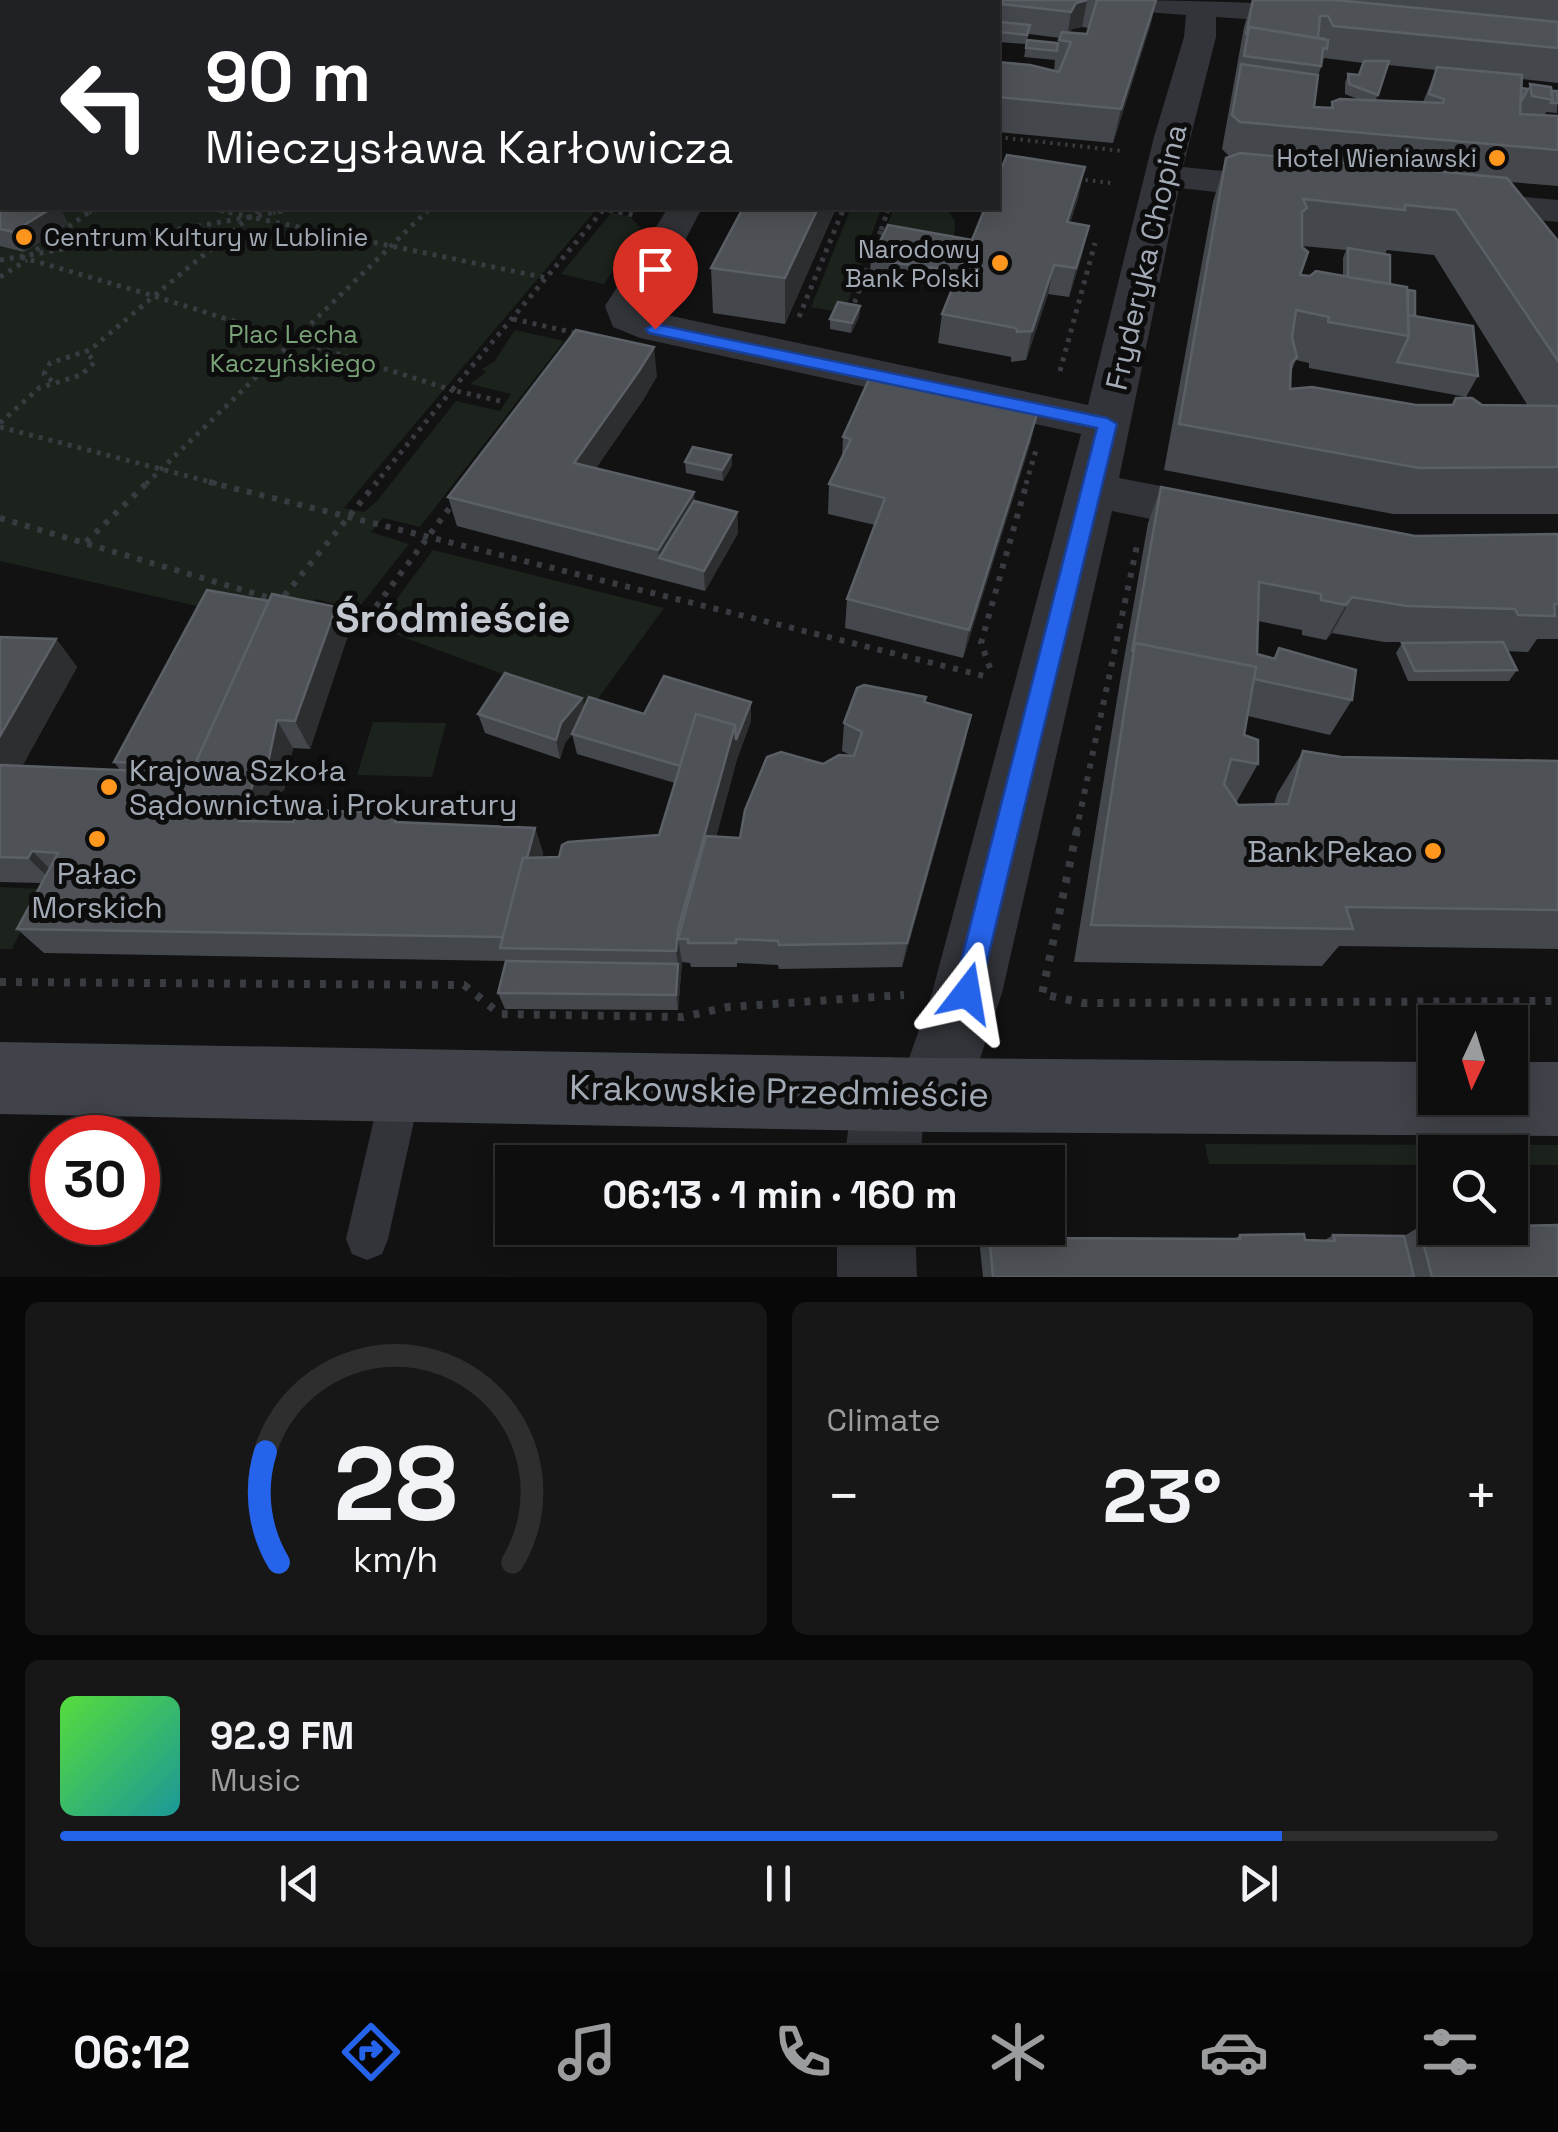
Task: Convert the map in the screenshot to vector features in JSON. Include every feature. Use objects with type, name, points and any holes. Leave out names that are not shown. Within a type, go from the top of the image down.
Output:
[{"type":"street","points":[[1107,0],[1203,3],[1351,18]]},
{"type":"street","name":"Fryderyka Chopina","points":[[901,1117],[967,993],[1092,490],[1203,3]]},
{"type":"street","points":[[1166,176],[1325,192]]},
{"type":"street","points":[[1424,200],[1558,211]]},
{"type":"street","points":[[1510,207],[1538,251]]},
{"type":"street","points":[[680,210],[626,306],[628,318],[671,333],[1107,424]]},
{"type":"street","points":[[1092,490],[1278,527]]},
{"type":"street","name":"Krakowskie Przedmieście","points":[[0,1078],[402,1085],[901,1117],[1558,1099]]},
{"type":"street","points":[[876,1245],[877,1277]]},
{"type":"lane","points":[[366,1238],[402,1085]]},
{"type":"path","points":[[1000,138],[1122,150]]},
{"type":"path","points":[[1074,179],[1112,182]]},
{"type":"path","points":[[0,278],[93,210]]},
{"type":"path","points":[[217,210],[547,278]]},
{"type":"path","points":[[52,381],[44,374],[48,364],[61,356],[86,353],[259,210]]},
{"type":"path","points":[[0,260],[290,210]]},
{"type":"path","points":[[86,542],[429,210]]},
{"type":"path","points":[[280,600],[602,210]]},
{"type":"path","points":[[796,324],[843,210]]},
{"type":"path","points":[[851,312],[888,210]]},
{"type":"path","points":[[881,230],[897,233]]},
{"type":"path","points":[[30,256],[452,390],[500,401]]},
{"type":"path","points":[[866,272],[929,284]]},
{"type":"path","points":[[573,345],[582,334]]},
{"type":"path","points":[[0,425],[52,381],[76,379],[89,372],[95,362],[86,353]]},
{"type":"path","points":[[0,425],[426,538],[994,678]]},
{"type":"path","points":[[330,614],[363,624],[459,494]]},
{"type":"path","points":[[0,518],[296,605]]},
{"type":"path","points":[[1138,539],[1042,994],[1083,1003],[1558,1001]]},
{"type":"path","points":[[0,982],[464,985],[500,1014],[682,1018],[728,1007],[908,994]]},
{"type":"green space","name":"Plac Lecha Kaczyńskiego","points":[[0,210],[595,211],[344,508],[364,512],[377,501],[456,401],[500,411],[511,394],[470,384],[486,372],[482,369],[494,362],[515,330],[564,341],[420,527],[383,518],[371,532],[409,544],[357,610],[316,599],[300,618],[219,611],[0,561]]},
{"type":"green space","points":[[850,210],[880,210],[844,313],[811,307]]},
{"type":"green space","points":[[893,210],[947,210],[955,221],[954,240],[886,228]]},
{"type":"green space","points":[[611,213],[629,216],[640,227],[604,284],[561,274]]},
{"type":"green space","points":[[433,550],[664,608],[592,707],[376,627]]},
{"type":"green space","points":[[373,722],[446,723],[432,777],[357,775]]},
{"type":"green space","points":[[0,887],[41,889],[12,949],[0,949]]},
{"type":"green space","points":[[1205,1144],[1418,1145],[1418,1165],[1209,1164]]},
{"type":"green space","points":[[1528,1145],[1558,1145],[1558,1165],[1528,1165]]},
{"type":"building","points":[[1003,0],[1087,0],[1076,3],[1071,12],[1001,4]]},
{"type":"building","points":[[1097,0],[1156,0],[1121,109],[1000,97],[1000,62],[1059,72],[1071,42],[1059,40],[1062,32],[1087,34]]},
{"type":"building","points":[[1253,0],[1336,0],[1558,22],[1558,48],[1333,26],[1328,16],[1320,16],[1318,38],[1249,27],[1246,35]]},
{"type":"building","points":[[1000,22],[1030,25],[1027,35],[1000,32]]},
{"type":"building","points":[[1249,27],[1328,40],[1321,66],[1244,56]]},
{"type":"building","points":[[1027,40],[1058,43],[1057,51],[1026,48]]},
{"type":"building","points":[[1364,61],[1389,61],[1378,95],[1349,84],[1348,74],[1359,75]]},
{"type":"building","points":[[1241,64],[1318,75],[1314,107],[1333,108],[1332,102],[1340,99],[1443,103],[1444,99],[1429,94],[1437,67],[1522,75],[1520,114],[1558,116],[1558,150],[1240,122],[1232,115]]},
{"type":"building","points":[[1530,84],[1551,87],[1553,100],[1532,96]]},
{"type":"building","points":[[1551,91],[1557,91],[1558,103],[1551,103]]},
{"type":"building","points":[[1240,153],[1507,178],[1558,241],[1558,361],[1456,210],[1405,205],[1405,210],[1303,199],[1307,208],[1302,212],[1302,247],[1308,252],[1300,275],[1310,276],[1316,271],[1407,287],[1409,336],[1328,322],[1329,317],[1296,310],[1292,337],[1297,357],[1291,363],[1290,389],[1312,387],[1416,405],[1453,405],[1456,398],[1472,398],[1482,405],[1558,406],[1558,467],[1419,468],[1179,424],[1226,158]]},
{"type":"building","points":[[1007,155],[1085,167],[1067,222],[1089,226],[1076,268],[1054,265],[1032,331],[1017,332],[1016,328],[942,314],[984,210],[1000,210],[1000,172]]},
{"type":"building","points":[[0,210],[49,210],[13,232],[0,229]]},
{"type":"building","points":[[742,210],[817,210],[785,278],[711,268]]},
{"type":"building","points":[[888,225],[972,240],[959,271],[871,260]]},
{"type":"building","points":[[1348,248],[1390,255],[1390,284],[1348,277]]},
{"type":"building","points":[[1408,290],[1415,291],[1415,316],[1408,315]]},
{"type":"building","points":[[838,302],[860,306],[852,323],[830,319]]},
{"type":"building","points":[[1408,315],[1473,326],[1478,376],[1397,362],[1409,336]]},
{"type":"building","points":[[576,330],[654,347],[574,463],[694,492],[658,550],[448,497]]},
{"type":"building","points":[[870,377],[1038,411],[969,630],[847,599],[885,498],[829,484],[851,439],[843,437]]},
{"type":"building","points":[[693,447],[731,455],[722,470],[685,462]]},
{"type":"building","points":[[1161,487],[1415,536],[1558,534],[1555,616],[1518,615],[1515,609],[1407,606],[1352,597],[1346,605],[1321,600],[1321,594],[1259,582],[1257,654],[1275,659],[1279,648],[1356,670],[1352,700],[1254,679],[1256,667],[1135,643],[1132,652]]},
{"type":"building","points":[[694,501],[737,512],[704,571],[659,558]]},
{"type":"building","points":[[207,590],[269,601],[191,773],[171,772],[176,764],[114,762]]},
{"type":"building","points":[[272,594],[336,607],[295,721],[277,720],[268,763],[259,768],[239,821],[293,822],[297,810],[397,813],[395,822],[535,828],[527,858],[523,858],[503,937],[17,929],[58,853],[32,851],[28,858],[0,857],[0,765],[191,773]]},
{"type":"building","points":[[0,637],[56,639],[0,736]]},
{"type":"building","points":[[1503,642],[1517,670],[1415,671],[1402,643]]},
{"type":"building","points":[[1135,643],[1256,667],[1244,735],[1258,740],[1258,764],[1231,759],[1224,784],[1238,805],[1288,804],[1303,751],[1341,757],[1558,761],[1558,910],[1346,907],[1353,929],[1091,925]]},
{"type":"building","points":[[505,673],[582,698],[561,723],[556,740],[478,714]]},
{"type":"building","points":[[664,676],[751,702],[736,740],[735,725],[696,714],[680,766],[572,734],[589,697],[644,714]]},
{"type":"building","points":[[864,685],[926,697],[924,702],[971,715],[907,943],[779,945],[778,941],[688,943],[688,939],[678,939],[706,836],[740,838],[745,810],[767,757],[781,752],[823,764],[839,755],[854,756],[862,732],[844,723],[857,688]]},
{"type":"building","points":[[696,714],[735,725],[678,930],[676,951],[500,948],[523,858],[559,857],[562,845],[568,842],[659,835]]},
{"type":"building","points":[[506,961],[678,964],[676,995],[498,993]]},
{"type":"building","points":[[1558,1225],[1558,1277],[1432,1277],[1424,1245],[1528,1245],[1528,1226]]},
{"type":"building","points":[[1304,1234],[1305,1240],[1335,1241],[1333,1235],[1404,1236],[1414,1277],[993,1277],[990,1245],[1065,1245],[1065,1238],[1240,1239],[1240,1235]]},
{"type":"place","name":"Hotel Wieniawski","points":[[1497,158]]},
{"type":"place","name":"Centrum Kultury w Lublinie","points":[[24,237]]},
{"type":"place","name":"Narodowy Bank Polski","points":[[1000,263]]},
{"type":"place","name":"Krajowa Szkoła Sądownictwa i Prokuratury","points":[[109,787]]},
{"type":"place","name":"Pałac Morskich","points":[[97,839]]},
{"type":"place","name":"Bank Pekao","points":[[1433,851]]},
{"type":"district","name":"Śródmieście","points":[[453,618]]},
{"type":"route","points":[[655,329],[1107,424],[967,993]]}]
